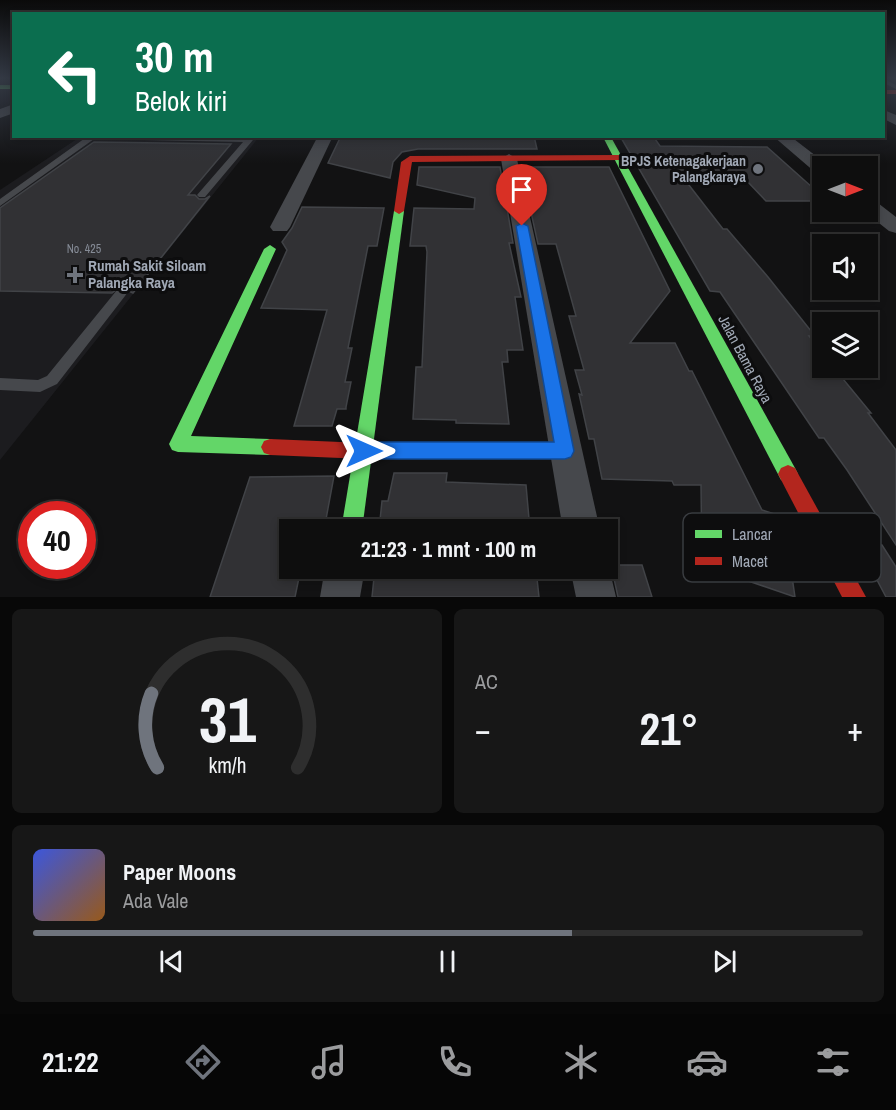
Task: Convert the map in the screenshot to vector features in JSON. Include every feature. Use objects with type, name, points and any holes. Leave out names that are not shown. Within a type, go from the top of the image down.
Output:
[{"type":"main road","name":"Jalan Bama Raya","points":[[607,138],[809,513]]},
{"type":"main road","points":[[353,519],[406,162],[418,158],[619,158]]},
{"type":"main road","points":[[270,249],[178,444],[364,451],[565,451]]},
{"type":"main road","name":"Jalan Bama Raya","points":[[846,582],[854,597]]},
{"type":"street","points":[[280,227],[325,138]]},
{"type":"street","points":[[783,138],[812,161]]},
{"type":"street","points":[[509,159],[580,519]]},
{"type":"street","points":[[878,213],[896,227]]},
{"type":"street","points":[[340,597],[343,579]]},
{"type":"street","points":[[592,579],[596,597]]},
{"type":"lane","points":[[0,203],[92,138]]},
{"type":"lane","points":[[202,195],[249,142],[241,138]]},
{"type":"lane","points":[[0,384],[40,386],[52,380],[121,293]]},
{"type":"shaded area","name":"Rumah Sakit Siloam Palangka Raya","points":[[78,138],[258,138],[0,460],[0,190]]},
{"type":"building","points":[[340,138],[534,138],[537,149],[418,149],[402,152],[393,162],[390,178],[328,163]]},
{"type":"building","points":[[621,138],[654,138],[660,146],[767,147],[812,187],[812,201],[766,201],[746,180],[685,180],[723,229],[727,229],[812,332],[812,336],[809,336],[812,340],[812,378],[842,378],[871,413],[868,413],[896,450],[896,545],[881,522],[881,513],[875,513],[824,438],[819,438],[720,292],[710,291]]},
{"type":"building","name":"Rumah Sakit Siloam Palangka Raya","points":[[94,142],[231,144],[188,195],[195,195],[199,199],[210,196],[133,293],[120,287],[112,293],[0,291],[0,208]]},
{"type":"building","points":[[419,167],[500,167],[513,243],[509,243],[521,297],[515,297],[523,350],[507,350],[508,362],[502,362],[509,424],[413,419],[416,367],[422,367],[427,252],[426,246],[410,246],[414,208],[474,209],[475,198],[417,185]]},
{"type":"building","points":[[521,167],[609,167],[670,291],[630,343],[675,343],[689,371],[692,371],[762,510],[772,513],[701,513],[701,485],[674,485],[672,481],[602,479],[594,439],[589,439],[579,394],[582,395],[575,370],[584,370],[569,316],[576,316],[556,244],[538,244]]},
{"type":"building","points":[[302,207],[384,208],[377,246],[368,246],[348,348],[352,348],[345,382],[351,382],[346,409],[337,409],[332,426],[294,426],[327,310],[261,308],[287,250],[282,242]]},
{"type":"building","points":[[394,473],[447,473],[446,482],[526,485],[529,519],[380,519],[382,501],[388,501]]},
{"type":"building","points":[[334,476],[326,519],[279,519],[279,579],[299,579],[295,597],[210,597],[250,477]]},
{"type":"building","points":[[881,545],[896,567],[896,597],[886,597],[878,582],[881,582]]},
{"type":"building","points":[[618,565],[642,565],[652,597],[618,597],[614,579],[618,579]]},
{"type":"building","points":[[374,579],[537,579],[539,597],[372,597]]},
{"type":"building","points":[[751,582],[793,582],[795,597]]},
{"type":"traffic: fast","points":[[608,139],[788,474]]},
{"type":"traffic: fast","points":[[353,519],[399,211]]},
{"type":"traffic: fast","points":[[270,249],[178,444],[270,447]]},
{"type":"traffic: jam","points":[[399,211],[406,162],[410,159],[619,158]]},
{"type":"traffic: jam","points":[[270,447],[364,451],[565,451]]},
{"type":"traffic: jam","points":[[788,474],[809,513]]},
{"type":"traffic: jam","points":[[846,582],[854,597]]},
{"type":"place","name":"BPJS Ketenagakerjaan Palangkaraya","points":[[758,169]]},
{"type":"place","name":"Rumah Sakit Siloam Palangka Raya","points":[[75,275]]},
{"type":"route","points":[[364,451],[565,451],[522,226]]}]
